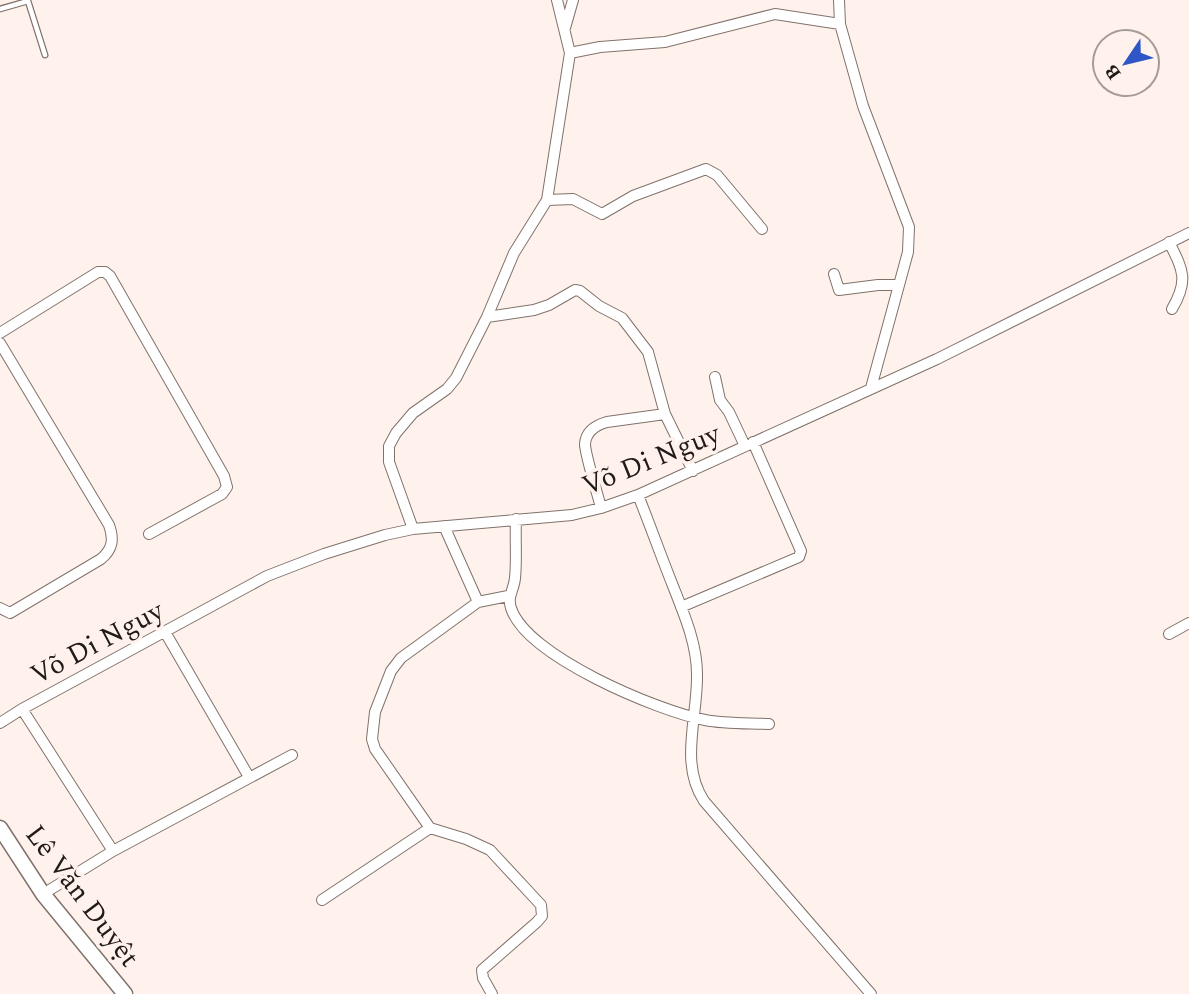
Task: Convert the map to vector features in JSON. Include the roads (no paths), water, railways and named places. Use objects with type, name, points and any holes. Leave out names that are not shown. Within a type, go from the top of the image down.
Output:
[{"type":"street","points":[[413,529],[389,462],[389,446],[413,413],[452,384],[487,317],[514,253],[547,200],[570,53],[557,0]]},
{"type":"street","points":[[564,29],[573,0]]},
{"type":"street","points":[[839,0],[840,24],[872,132],[909,227],[909,243],[871,388]]},
{"type":"street","points":[[570,53],[600,47],[665,42],[775,14],[840,24]]},
{"type":"street","points":[[547,200],[573,199],[602,214],[633,196],[706,169],[717,175],[762,229]]},
{"type":"street","name":"Võ Di Nguy","points":[[0,723],[267,576],[385,535],[413,529],[572,515],[638,495],[937,359],[1189,233]]},
{"type":"street","points":[[1169,242],[1185,279],[1183,290],[1172,309]]},
{"type":"street","points":[[0,333],[98,272],[105,272],[110,276],[224,475],[227,487],[222,494],[149,534]]},
{"type":"street","points":[[834,274],[839,290],[898,285]]},
{"type":"street","points":[[487,317],[534,310],[549,305],[571,291],[580,290],[599,306],[622,318],[643,344],[653,363],[665,414],[693,471]]},
{"type":"street","points":[[0,342],[109,525],[113,540],[102,559],[10,613],[0,608]]},
{"type":"street","points":[[681,607],[799,557],[801,551],[749,444],[720,400],[715,377]]},
{"type":"street","points":[[601,508],[585,444],[591,430],[598,424],[607,422],[665,414]]},
{"type":"street","points":[[638,495],[689,629],[697,682],[691,760],[692,773],[700,796],[871,994]]},
{"type":"street","points":[[516,519],[515,580],[508,596],[517,621],[530,635],[576,669],[623,691],[693,717],[769,724]]},
{"type":"street","points":[[444,526],[478,602]]},
{"type":"street","points":[[492,994],[482,978],[482,970],[537,922],[542,916],[541,905],[490,850],[430,828],[375,749],[371,731],[375,712],[391,671],[401,658],[478,602],[508,596]]},
{"type":"street","points":[[1169,634],[1189,623]]},
{"type":"street","points":[[165,632],[248,777]]},
{"type":"street","points":[[22,709],[113,851]]},
{"type":"street","points":[[43,894],[113,851],[292,755]]},
{"type":"street","name":"Lê Văn Duyệt","points":[[0,828],[43,894],[125,994]]},
{"type":"street","points":[[322,900],[430,828]]},
{"type":"lane","points":[[0,9],[28,1],[45,55]]}]
